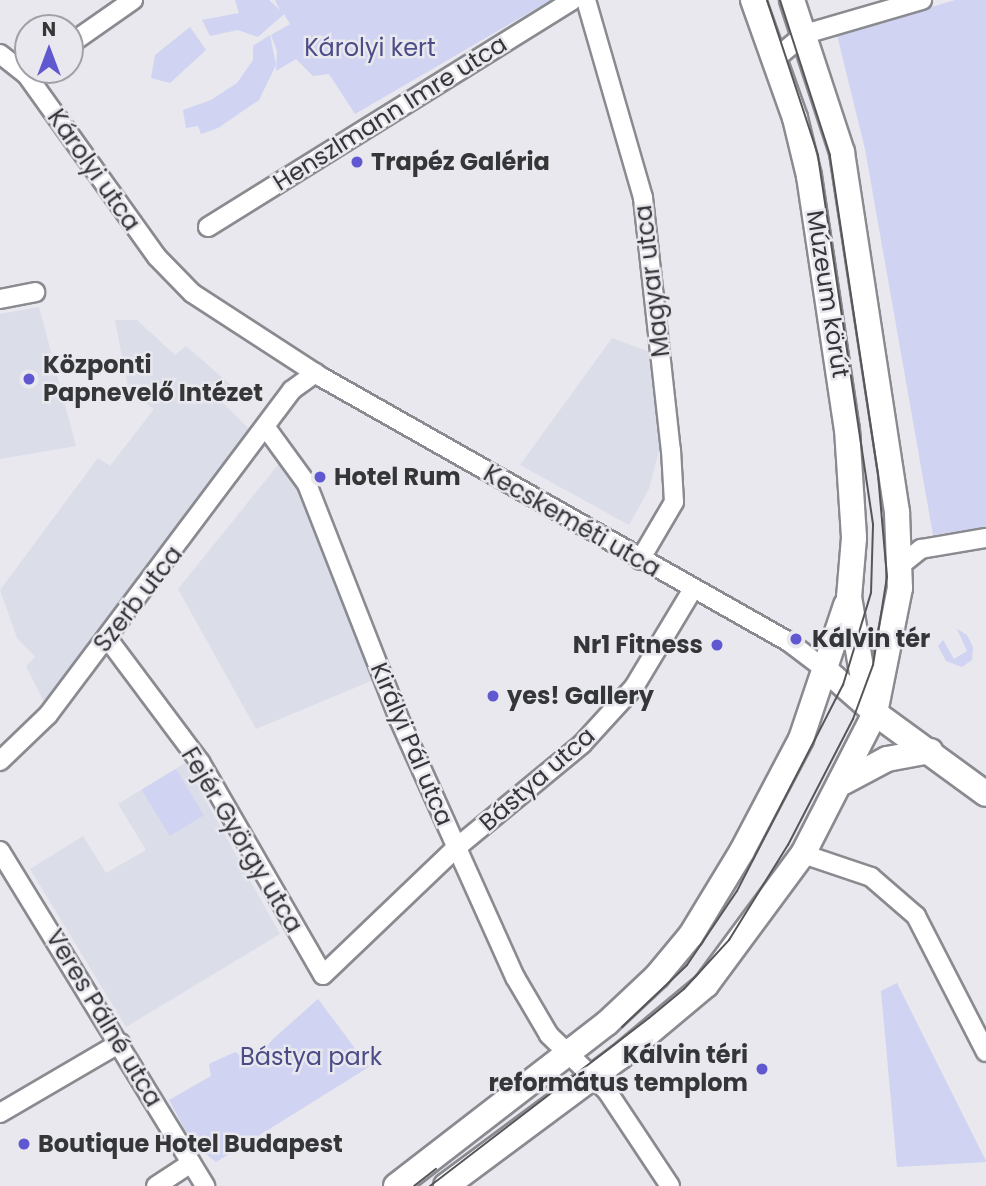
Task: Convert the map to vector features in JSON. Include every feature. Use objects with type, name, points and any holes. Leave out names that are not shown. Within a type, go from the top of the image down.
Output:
[{"type":"main road","name":"Múzeum körút","points":[[753,0],[775,59],[808,167],[841,379],[853,514],[849,597]]},
{"type":"main road","name":"Múzeum körút","points":[[792,0],[842,152],[884,419],[901,565]]},
{"type":"main road","points":[[446,1186],[592,1078],[706,985],[803,854],[844,782],[875,713],[889,658],[901,565]]},
{"type":"main road","points":[[396,1186],[567,1054],[632,1000],[691,935],[742,851],[801,738],[849,597]]},
{"type":"main road","points":[[849,597],[857,662],[875,713],[986,794]]},
{"type":"main road","points":[[889,658],[895,701],[930,751]]},
{"type":"main road","points":[[844,782],[881,761],[930,751]]},
{"type":"street","points":[[84,34],[133,0]]},
{"type":"street","name":"Henszlmann Imre utca","points":[[208,227],[572,0]]},
{"type":"street","name":"Magyar utca","points":[[586,0],[643,198],[664,381],[674,502],[640,561]]},
{"type":"street","points":[[775,59],[805,34],[922,0]]},
{"type":"street","name":"Károlyi utca","points":[[38,84],[157,257],[191,293],[315,373]]},
{"type":"street","points":[[0,299],[35,292]]},
{"type":"street","name":"Szerb utca","points":[[0,761],[48,715],[267,429],[292,390],[315,373]]},
{"type":"street","name":"Kecskeméti utca","points":[[315,373],[640,561],[789,642],[826,670]]},
{"type":"street","name":"Királyi Pál utca","points":[[267,429],[307,484],[399,719],[515,978],[541,1023],[567,1054],[607,1091],[670,1186]]},
{"type":"street","points":[[901,565],[921,549],[986,538]]},
{"type":"street","name":"Bástya utca","points":[[323,975],[456,848],[582,744],[634,687],[693,589]]},
{"type":"street","name":"Fejér György utca","points":[[108,639],[162,717],[200,762],[323,975]]},
{"type":"street","points":[[826,670],[875,713]]},
{"type":"street","name":"Veres Pálné utca","points":[[0,851],[120,1043],[205,1186]]},
{"type":"street","points":[[803,854],[871,877],[916,916],[986,1052]]},
{"type":"street","points":[[0,1113],[120,1043]]},
{"type":"street","points":[[156,1186],[191,1163]]},
{"type":"shaded area","name":"Központi Papnevelő Intézet","points":[[39,307],[76,446],[0,459],[0,314]]},
{"type":"shaded area","points":[[115,320],[137,320],[175,355],[186,346],[233,387],[222,402],[251,431],[44,702],[26,666],[35,657],[17,638],[0,590],[98,458],[110,466],[154,409],[128,388]]},
{"type":"shaded area","points":[[612,338],[650,352],[661,443],[649,489],[629,525],[520,465]]},
{"type":"shaded area","points":[[282,460],[306,495],[376,679],[256,729],[178,589]]},
{"type":"shaded area","points":[[185,763],[280,934],[126,1027],[30,869],[83,836],[106,873],[146,850],[118,804]]},
{"type":"green space","name":"Károlyi kert","points":[[235,0],[269,0],[280,10],[275,0],[551,0],[355,114],[329,74],[313,76],[296,59],[276,71],[277,51],[271,35],[290,24],[284,14],[258,37],[238,30],[210,36],[202,20],[239,13]]},
{"type":"green space","points":[[955,0],[986,0],[986,527],[933,535],[865,149],[837,35]]},
{"type":"green space","points":[[190,27],[206,50],[170,83],[151,78],[155,55]]},
{"type":"green space","points":[[270,35],[276,65],[259,100],[218,128],[201,134],[198,126],[186,128],[183,110],[211,100],[237,83],[253,60],[253,46]]},
{"type":"green space","points":[[957,629],[967,635],[973,647],[972,660],[962,667],[946,661],[938,646],[943,640],[954,659],[967,651]]},
{"type":"green space","points":[[176,769],[204,815],[170,836],[142,790]]},
{"type":"green space","points":[[897,983],[986,1162],[897,1167],[881,991]]},
{"type":"green space","name":"Bástya park","points":[[318,999],[369,1067],[216,1162],[192,1143],[169,1100],[211,1076],[209,1064],[235,1052],[253,1064],[273,1039]]},
{"type":"tram line","points":[[622,1027],[687,965],[737,891],[843,685],[871,593],[873,524],[818,155],[767,0]]},
{"type":"tram line","points":[[430,1186],[649,1018],[684,989],[729,940],[788,845],[853,719],[873,665],[887,577],[878,474],[830,155],[780,0]]},
{"type":"tram line","points":[[414,1186],[436,1169]]},
{"type":"place","name":"Trapéz Galéria","points":[[357,162]]},
{"type":"place","name":"Központi Papnevelő Intézet","points":[[29,379]]},
{"type":"place","name":"Hotel Rum","points":[[320,477]]},
{"type":"place","name":"Kálvin tér","points":[[796,639]]},
{"type":"place","name":"Nr1 Fitness","points":[[717,645]]},
{"type":"place","name":"yes! Gallery","points":[[493,696]]},
{"type":"place","name":"Kálvin téri református templom","points":[[762,1069]]},
{"type":"place","name":"Boutique Hotel Budapest","points":[[24,1144]]}]
